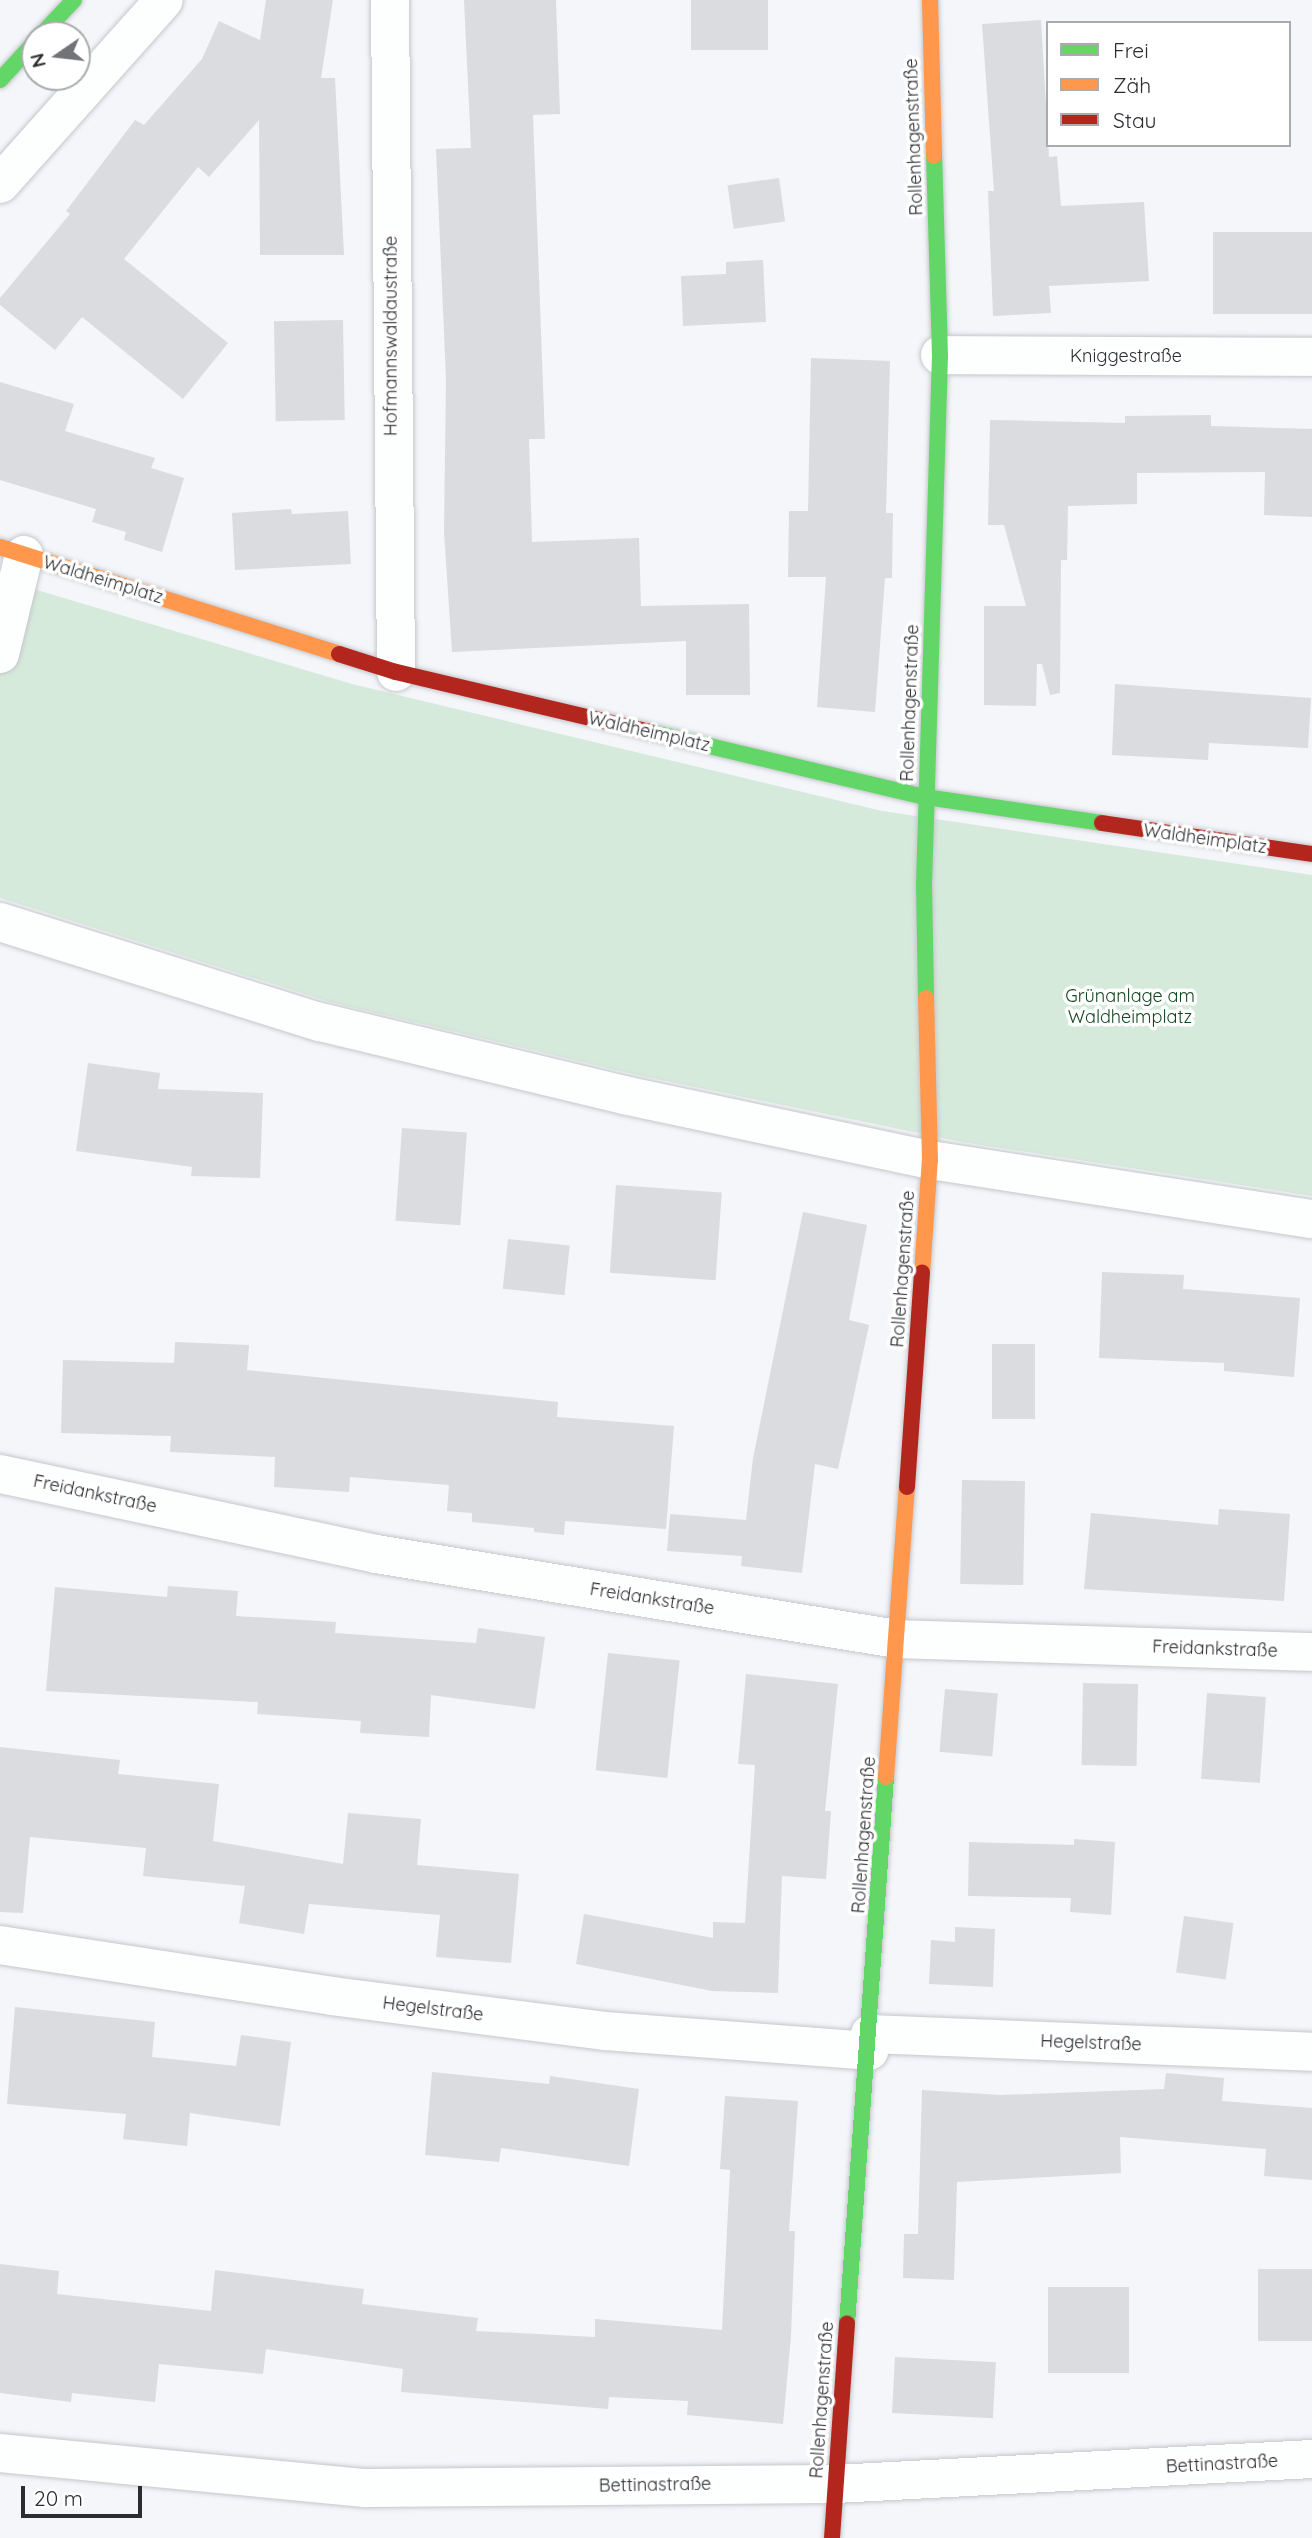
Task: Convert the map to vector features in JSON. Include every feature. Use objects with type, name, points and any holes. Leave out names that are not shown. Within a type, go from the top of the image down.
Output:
[{"type":"street","points":[[54,21],[74,0]]},
{"type":"street","points":[[0,184],[164,0]]},
{"type":"street","name":"Hofmannswaldaustraße","points":[[390,0],[396,672]]},
{"type":"street","name":"Rollenhagenstraße","points":[[832,2538],[930,1160],[926,797],[940,355],[930,0]]},
{"type":"street","points":[[0,80],[21,57]]},
{"type":"street","name":"Kniggestraße","points":[[940,355],[1312,357]]},
{"type":"street","points":[[0,654],[12,551]]},
{"type":"street","name":"Waldheimplatz","points":[[12,551],[396,672],[926,797],[1312,854]]},
{"type":"street","points":[[0,922],[320,1021],[624,1095],[930,1160],[1312,1219]]},
{"type":"street","name":"Freidankstraße","points":[[0,1474],[376,1553],[897,1639],[1312,1652]]},
{"type":"street","name":"Hegelstraße","points":[[0,1944],[332,1996],[605,2031],[869,2043],[1312,2052]]},
{"type":"street","name":"Bettinastraße","points":[[0,2453],[363,2488],[835,2483],[1312,2459]]},
{"type":"green space","name":"Grünanlage am Waldheimplatz","points":[[0,579],[352,684],[882,811],[1312,875],[1312,1196],[962,1142],[637,1075],[330,1002],[0,898]]},
{"type":"building","points":[[266,0],[333,0],[321,78],[335,78],[344,255],[260,255],[259,120],[209,177],[198,167],[124,259],[228,343],[183,399],[82,317],[55,350],[0,305],[0,298],[70,214],[66,211],[135,120],[144,125],[202,59],[219,21],[260,40]]},
{"type":"building","points":[[464,0],[556,0],[560,114],[533,115],[545,439],[529,439],[532,542],[639,538],[641,606],[749,604],[750,695],[686,695],[686,641],[452,652],[444,532],[446,379],[436,149],[471,148]]},
{"type":"building","points":[[691,0],[768,0],[768,50],[691,50]]},
{"type":"building","points":[[1041,20],[1046,147],[1048,147],[1049,157],[1057,156],[1061,206],[1144,202],[1149,281],[1049,286],[1051,313],[993,316],[988,191],[994,191],[982,24]]},
{"type":"building","points":[[779,178],[785,222],[734,229],[728,185]]},
{"type":"building","points":[[1213,232],[1312,232],[1312,314],[1213,314]]},
{"type":"building","points":[[763,260],[766,322],[683,326],[681,276],[726,274],[726,262]]},
{"type":"building","points":[[343,320],[345,420],[276,421],[274,321]]},
{"type":"building","points":[[811,358],[890,361],[886,513],[893,513],[892,578],[885,578],[875,712],[817,707],[826,577],[788,577],[789,511],[808,511]]},
{"type":"building","points":[[0,382],[74,404],[65,431],[155,458],[151,468],[184,478],[162,552],[124,540],[126,532],[92,522],[96,509],[0,480]]},
{"type":"building","points":[[1211,415],[1211,426],[1312,429],[1312,517],[1264,515],[1265,472],[1137,473],[1137,504],[1068,506],[1067,560],[1061,560],[1060,693],[1050,695],[1042,664],[1037,664],[1036,706],[984,705],[984,606],[1026,606],[1004,525],[988,525],[990,420],[1125,423],[1125,416]]},
{"type":"building","points":[[291,509],[292,514],[348,511],[351,564],[235,570],[232,513]]},
{"type":"building","points":[[1115,684],[1311,698],[1308,748],[1209,743],[1208,760],[1112,755]]},
{"type":"building","points":[[88,1063],[160,1073],[158,1089],[263,1093],[260,1178],[191,1176],[192,1167],[76,1151]]},
{"type":"building","points":[[402,1128],[467,1133],[460,1225],[396,1221]]},
{"type":"building","points":[[616,1185],[722,1192],[716,1280],[610,1273]]},
{"type":"building","points":[[803,1212],[867,1225],[849,1320],[869,1325],[838,1469],[815,1464],[802,1573],[741,1566],[742,1556],[667,1551],[670,1514],[746,1520],[753,1458]]},
{"type":"building","points":[[508,1239],[570,1245],[564,1295],[503,1289]]},
{"type":"building","points":[[1102,1272],[1184,1275],[1183,1289],[1300,1298],[1294,1377],[1224,1371],[1224,1363],[1099,1358]]},
{"type":"building","points":[[175,1342],[249,1345],[247,1370],[558,1402],[557,1417],[674,1426],[666,1529],[565,1521],[564,1535],[534,1532],[534,1528],[472,1522],[472,1513],[447,1511],[449,1485],[350,1477],[349,1492],[274,1487],[275,1457],[170,1452],[171,1436],[61,1433],[63,1360],[174,1363]]},
{"type":"building","points":[[992,1344],[1035,1344],[1035,1419],[992,1419]]},
{"type":"building","points":[[962,1480],[1025,1481],[1023,1585],[960,1584]]},
{"type":"building","points":[[1219,1509],[1290,1514],[1284,1601],[1084,1589],[1091,1513],[1218,1525]]},
{"type":"building","points":[[168,1586],[238,1591],[236,1616],[336,1622],[335,1633],[476,1643],[478,1628],[545,1637],[535,1709],[431,1695],[429,1737],[360,1733],[361,1721],[257,1714],[258,1702],[46,1691],[55,1587],[167,1597]]},
{"type":"building","points":[[608,1653],[680,1661],[667,1778],[596,1770]]},
{"type":"building","points":[[746,1674],[838,1684],[825,1811],[831,1811],[826,1879],[782,1876],[778,1993],[712,1991],[576,1964],[584,1914],[713,1938],[713,1922],[745,1923],[755,1765],[738,1764]]},
{"type":"building","points":[[1083,1683],[1138,1684],[1137,1766],[1082,1765]]},
{"type":"building","points":[[945,1689],[998,1694],[992,1756],[940,1752]]},
{"type":"building","points":[[1207,1693],[1266,1697],[1260,1783],[1201,1779]]},
{"type":"building","points":[[0,1747],[120,1760],[118,1774],[219,1784],[213,1841],[343,1864],[348,1813],[421,1819],[417,1865],[519,1874],[511,1963],[436,1957],[440,1915],[309,1904],[304,1934],[239,1923],[245,1886],[143,1876],[146,1848],[30,1837],[23,1913],[0,1912]]},
{"type":"building","points":[[1074,1839],[1115,1842],[1111,1915],[1070,1912],[1071,1898],[968,1896],[969,1842],[1074,1845]]},
{"type":"building","points":[[1184,1916],[1234,1923],[1226,1979],[1176,1972]]},
{"type":"building","points":[[955,1927],[995,1929],[993,1987],[929,1984],[931,1940],[955,1942]]},
{"type":"building","points":[[15,2007],[155,2022],[152,2057],[236,2066],[241,2035],[291,2042],[280,2126],[190,2113],[187,2146],[123,2139],[126,2114],[7,2104]]},
{"type":"building","points":[[432,2072],[549,2084],[550,2076],[639,2089],[629,2166],[501,2148],[499,2162],[425,2155]]},
{"type":"building","points":[[1166,2073],[1224,2078],[1222,2101],[1312,2108],[1312,2180],[1264,2176],[1266,2149],[1120,2137],[1121,2173],[957,2182],[954,2280],[903,2278],[904,2234],[918,2234],[922,2090],[1000,2095],[1164,2089]]},
{"type":"building","points":[[725,2096],[798,2101],[789,2231],[795,2231],[791,2336],[783,2424],[687,2415],[688,2401],[609,2397],[608,2409],[401,2392],[403,2369],[266,2349],[263,2374],[159,2364],[155,2402],[72,2393],[71,2402],[0,2393],[0,2264],[59,2271],[57,2294],[211,2311],[215,2270],[364,2289],[362,2304],[478,2318],[476,2331],[595,2337],[595,2319],[722,2330],[730,2170],[720,2169]]},
{"type":"building","points":[[1258,2269],[1312,2269],[1312,2341],[1258,2341]]},
{"type":"building","points":[[1048,2287],[1129,2287],[1129,2373],[1048,2373]]},
{"type":"building","points":[[895,2357],[996,2362],[993,2418],[892,2413]]},
{"type":"traffic: fast","points":[[54,21],[74,0]]},
{"type":"traffic: fast","points":[[0,80],[21,57]]},
{"type":"traffic: fast","points":[[926,998],[924,885],[940,355],[934,156]]},
{"type":"traffic: fast","points":[[650,732],[926,797],[1102,823]]},
{"type":"traffic: fast","points":[[847,2324],[886,1777]]},
{"type":"traffic: slow","points":[[930,0],[934,156]]},
{"type":"traffic: slow","points":[[0,547],[339,654]]},
{"type":"traffic: slow","points":[[922,1273],[930,1160],[926,998]]},
{"type":"traffic: slow","points":[[886,1777],[907,1487]]},
{"type":"traffic: jam","points":[[339,654],[396,672],[650,732]]},
{"type":"traffic: jam","points":[[1102,823],[1312,854]]},
{"type":"traffic: jam","points":[[907,1487],[922,1273]]},
{"type":"traffic: jam","points":[[832,2538],[847,2324]]}]
